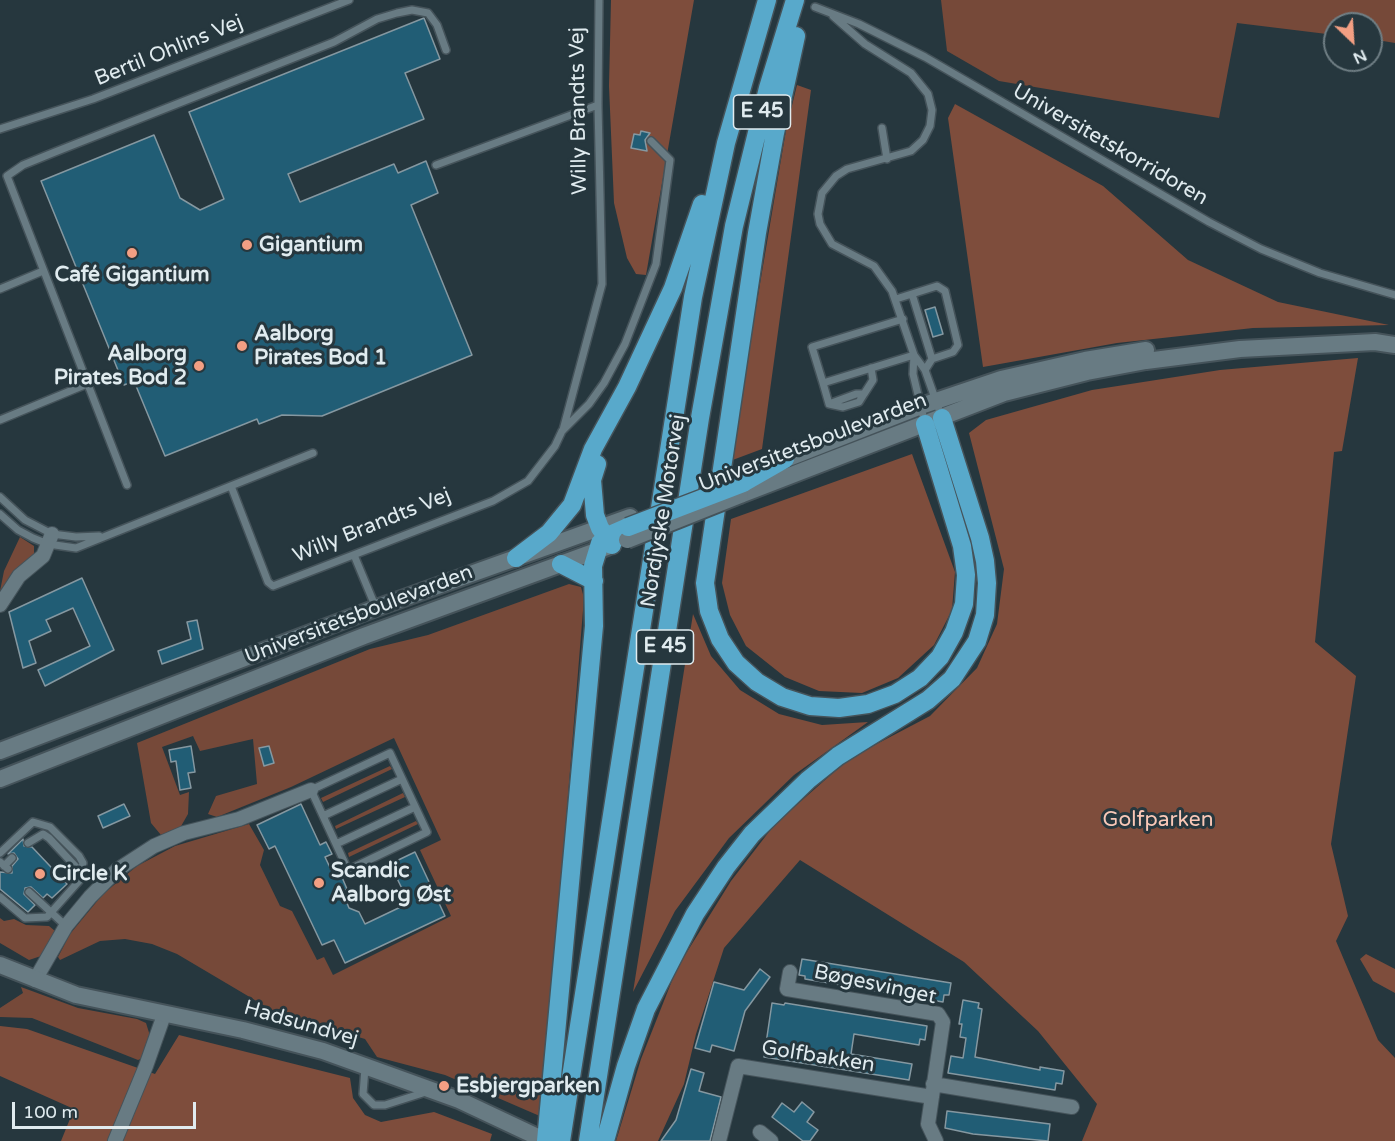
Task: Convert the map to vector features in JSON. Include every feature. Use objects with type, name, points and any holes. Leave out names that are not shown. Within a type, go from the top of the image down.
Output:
[{"type":"highway","name":"Nordjyske Motorvej","points":[[561,1141],[691,309],[709,216],[745,71],[767,0]]},
{"type":"highway","name":"Nordjyske Motorvej","points":[[588,1141],[700,418],[734,226],[768,88],[795,0]]},
{"type":"highway","points":[[811,4],[793,44],[774,133],[707,554],[705,583],[709,612],[720,639],[736,663],[757,682],[782,697],[810,706],[839,708],[868,704],[920,678],[940,657],[954,632],[964,604],[966,575],[962,546],[931,412]]},
{"type":"highway","points":[[516,558],[549,533],[568,513],[593,449],[607,428],[673,288],[745,71]]},
{"type":"highway","points":[[605,1141],[626,1066],[646,1009],[695,914],[726,867],[772,812],[808,780],[838,756],[928,700],[952,679],[977,640],[985,615],[987,583],[985,561],[980,538],[931,412]]},
{"type":"highway","points":[[607,428],[592,480],[593,502],[614,535]]},
{"type":"highway","points":[[546,1141],[592,650],[594,581],[614,535],[742,484],[785,459]]},
{"type":"highway","points":[[561,564],[594,581]]},
{"type":"main road","name":"Universitetsboulevarden","points":[[742,484],[931,412],[1001,379],[1115,354],[1238,341],[1395,335]]},
{"type":"main road","name":"Universitetsboulevarden","points":[[785,459],[931,412],[1043,382],[1146,361],[1240,349],[1375,342],[1395,345]]},
{"type":"main road","name":"Universitetsboulevarden","points":[[0,751],[376,608],[516,558],[614,535]]},
{"type":"main road","name":"Universitetsboulevarden","points":[[0,779],[364,636],[561,564],[614,535]]},
{"type":"main road","name":"Hadsundvej","points":[[0,965],[76,995],[243,1030],[323,1051],[459,1100],[546,1141]]},
{"type":"street","points":[[0,605],[12,584],[40,560],[50,539]]},
{"type":"street","points":[[35,980],[66,926],[117,870],[154,846],[192,830],[239,819],[311,790]]},
{"type":"street","name":"Bøgesvinget","points":[[790,972],[787,988],[938,1014],[942,1022],[928,1124],[936,1141]]},
{"type":"street","points":[[115,1141],[164,1015]]},
{"type":"street","name":"Golfbakken","points":[[719,1141],[738,1066],[932,1090]]},
{"type":"street","points":[[932,1090],[1072,1107]]},
{"type":"lane","name":"Bertil Ohlins Vej","points":[[0,129],[93,99],[349,0]]},
{"type":"lane","name":"Willy Brandts Vej","points":[[562,431],[603,284],[598,105],[599,0]]},
{"type":"lane","name":"Universitetskorridoren","points":[[811,4],[925,57],[1209,222],[1261,249],[1320,273],[1395,296]]},
{"type":"lane","points":[[127,486],[7,176],[23,165],[334,42],[377,19],[396,13],[411,10],[428,13],[437,25],[446,50]]},
{"type":"lane","points":[[829,13],[865,44],[911,73],[928,94],[932,110],[930,126],[923,140],[906,153],[847,169],[836,176],[822,193],[818,214],[820,224],[832,244],[874,266],[888,282],[896,299],[914,355],[925,370],[931,412]]},
{"type":"lane","points":[[436,165],[598,105]]},
{"type":"lane","points":[[882,128],[887,159]]},
{"type":"lane","name":"Willy Brandts Vej","points":[[231,486],[268,582],[273,586],[512,492],[528,481],[562,431],[589,404],[604,383],[625,344],[656,264],[670,160],[651,141]]},
{"type":"lane","points":[[0,288],[43,271]]},
{"type":"lane","points":[[896,299],[937,286],[946,293],[958,345],[953,352],[932,359],[925,370]]},
{"type":"lane","points":[[912,294],[932,359]]},
{"type":"lane","points":[[871,368],[873,380],[864,394],[856,394],[829,404],[812,347],[903,319]]},
{"type":"lane","points":[[914,355],[913,374],[931,412]]},
{"type":"lane","points":[[823,383],[914,355]]},
{"type":"lane","points":[[0,420],[87,384]]},
{"type":"lane","points":[[0,514],[18,530],[76,548],[313,453]]},
{"type":"lane","points":[[0,497],[50,539],[102,536]]},
{"type":"lane","points":[[354,555],[376,608]]},
{"type":"lane","points":[[390,753],[402,779],[427,832],[348,870],[311,790],[390,753]]},
{"type":"lane","points":[[323,816],[402,779]]},
{"type":"lane","points":[[336,844],[415,807]]},
{"type":"lane","points":[[0,853],[33,822],[50,827],[83,863],[82,873],[74,888],[51,915],[25,918],[0,897]]},
{"type":"lane","points":[[28,843],[43,834],[49,838],[76,867],[74,888]]},
{"type":"lane","points":[[4,866],[12,858]]},
{"type":"lane","points":[[29,892],[51,915],[66,926]]},
{"type":"lane","points":[[366,1065],[363,1094],[374,1105],[385,1105],[444,1086]]},
{"type":"shaded area","points":[[941,0],[1395,0],[1395,43],[1383,41],[1383,12],[1323,12],[1323,34],[1237,23],[1219,118],[999,81],[947,51]]},
{"type":"shaded area","points":[[20,537],[34,546],[34,557],[11,576],[0,591],[4,571]]},
{"type":"shaded area","points":[[569,584],[581,587],[584,598],[542,1117],[445,1075],[377,1057],[365,1039],[275,1012],[177,954],[152,944],[125,939],[100,941],[60,960],[58,957],[70,934],[103,894],[137,866],[175,846],[249,824],[264,850],[260,865],[280,906],[292,911],[317,960],[324,957],[333,975],[451,916],[420,850],[441,840],[394,738],[291,787],[217,817],[208,814],[216,796],[257,784],[253,739],[200,751],[193,736],[162,747],[180,795],[189,792],[188,814],[180,828],[161,835],[151,823],[137,743],[370,649],[428,635]]},
{"type":"shaded area","points":[[390,766],[392,769],[323,802],[321,798]]},
{"type":"shaded area","points":[[403,793],[405,797],[336,829],[335,826]]},
{"type":"shaded area","points":[[416,821],[418,824],[349,857],[348,853]]},
{"type":"shaded area","points":[[0,918],[4,921],[14,919],[26,925],[49,926],[55,931],[41,956],[29,960],[0,943]]},
{"type":"shaded area","points":[[21,987],[78,1008],[137,1019],[146,1023],[151,1039],[143,1058],[138,1060],[32,1018],[0,1017],[0,1008],[23,993]]},
{"type":"green space","points":[[611,0],[694,0],[646,275],[636,274],[627,258],[614,203],[609,86]]},
{"type":"green space","points":[[797,85],[811,90],[762,449],[730,461],[786,130]]},
{"type":"green space","points":[[955,104],[1103,186],[1188,260],[1278,302],[1389,325],[1253,328],[1117,343],[983,367],[948,118]]},
{"type":"green space","name":"Golfparken","points":[[1358,358],[1342,451],[1334,452],[1315,642],[1356,676],[1331,844],[1348,916],[1336,941],[1378,1040],[1395,1058],[1395,1141],[1082,1141],[1097,1104],[1038,1031],[964,962],[800,860],[724,948],[696,1034],[684,1084],[658,1141],[616,1141],[641,1059],[677,968],[731,881],[775,824],[850,758],[930,716],[977,668],[997,624],[1004,569],[969,433],[986,420],[1092,390],[1220,370]]},
{"type":"green space","points":[[912,454],[955,572],[952,610],[934,645],[898,678],[862,693],[819,691],[785,677],[746,646],[730,615],[722,583],[731,519]]},
{"type":"green space","points":[[693,614],[711,656],[740,690],[779,714],[822,725],[868,722],[794,775],[729,838],[675,911],[633,992]]},
{"type":"green space","points":[[1366,954],[1395,969],[1395,993],[1373,981],[1360,959]]},
{"type":"green space","points":[[0,1026],[27,1029],[155,1074],[179,1035],[350,1078],[353,1098],[365,1115],[381,1122],[434,1112],[492,1134],[490,1141],[61,1141],[74,1109],[0,1076]]},
{"type":"building","name":"Gigantium","points":[[424,18],[440,59],[405,73],[424,119],[288,174],[300,202],[394,164],[398,173],[426,161],[438,193],[411,205],[472,355],[322,416],[282,415],[259,424],[257,419],[165,456],[134,381],[124,385],[41,181],[154,135],[180,198],[200,210],[224,199],[189,112]]},
{"type":"building","points":[[641,131],[650,133],[645,140],[647,151],[631,148],[634,134],[640,135]]},
{"type":"building","points":[[935,307],[943,334],[933,337],[925,310]]},
{"type":"building","points":[[82,578],[114,650],[45,686],[38,670],[90,646],[73,608],[46,620],[51,631],[29,641],[36,663],[23,668],[9,612]]},
{"type":"building","points":[[197,620],[203,649],[162,664],[158,651],[191,639],[187,622]]},
{"type":"building","points":[[191,746],[195,772],[188,773],[191,788],[180,790],[176,761],[171,762],[169,750]]},
{"type":"building","points":[[269,746],[274,763],[264,766],[259,748]]},
{"type":"building","points":[[124,804],[130,816],[103,828],[98,816]]},
{"type":"building","name":"Scandic Aalborg Øst","points":[[301,804],[320,845],[326,842],[332,854],[325,857],[335,878],[341,875],[347,889],[342,891],[349,908],[359,912],[365,924],[409,903],[390,864],[415,852],[445,916],[345,963],[334,940],[322,945],[275,846],[269,849],[257,825]]},
{"type":"building","points":[[23,839],[24,846],[32,847],[67,884],[52,898],[47,894],[43,898],[31,887],[25,888],[24,894],[35,905],[28,912],[0,889],[0,872],[12,873],[12,866],[18,859],[14,853],[8,854]]},
{"type":"building","points":[[802,959],[951,983],[949,995],[944,995],[943,1002],[805,979],[805,976],[799,975]]},
{"type":"building","points":[[760,969],[770,977],[745,1011],[734,1051],[712,1045],[710,1052],[695,1048],[714,982],[744,990]]},
{"type":"building","points":[[963,1000],[979,1003],[978,1008],[982,1009],[975,1057],[1040,1070],[1040,1067],[1064,1071],[1062,1084],[1056,1083],[1055,1090],[948,1073],[951,1056],[963,1058],[966,1038],[960,1037],[962,1024],[959,1024]]},
{"type":"building","points":[[772,1003],[784,1005],[785,1003],[927,1026],[925,1040],[920,1039],[919,1045],[854,1034],[851,1054],[912,1064],[909,1080],[764,1057]]},
{"type":"building","points":[[691,1069],[704,1073],[699,1091],[721,1097],[710,1141],[661,1141],[676,1120]]},
{"type":"building","points":[[802,1102],[814,1112],[807,1122],[818,1130],[810,1141],[803,1141],[772,1117],[782,1103],[794,1112]]},
{"type":"building","points":[[947,1111],[1050,1124],[1048,1141],[973,1134],[945,1128]]},
{"type":"place","name":"Gigantium","points":[[247,245]]},
{"type":"place","name":"Café Gigantium","points":[[132,253]]},
{"type":"place","name":"Aalborg Pirates Bod 1","points":[[242,346]]},
{"type":"place","name":"Aalborg Pirates Bod 2","points":[[199,366]]},
{"type":"place","name":"Circle K","points":[[40,874]]},
{"type":"place","name":"Scandic Aalborg Øst","points":[[319,883]]},
{"type":"place","name":"Esbjergparken","points":[[444,1086]]}]
